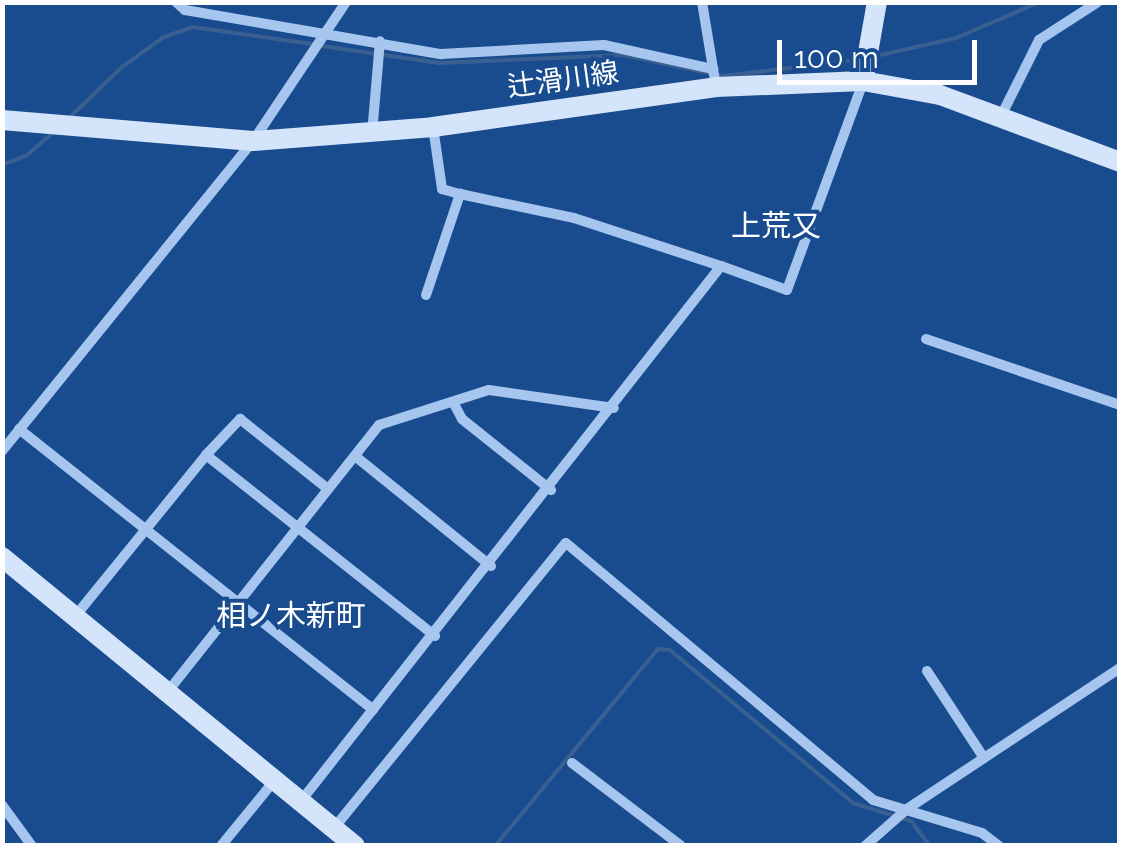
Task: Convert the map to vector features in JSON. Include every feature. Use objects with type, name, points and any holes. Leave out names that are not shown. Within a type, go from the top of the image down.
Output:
[{"type":"main road","points":[[864,81],[877,2]]},
{"type":"main road","name":"辻滑川線","points":[[2,120],[253,141],[434,127],[715,78],[864,81],[940,95],[1120,162]]},
{"type":"main road","points":[[2,558],[77,614],[355,846]]},
{"type":"street","points":[[176,2],[186,10],[441,54],[604,45],[715,78],[702,2]]},
{"type":"street","points":[[2,451],[253,141],[346,2]]},
{"type":"street","points":[[1000,116],[1039,40],[1098,2]]},
{"type":"street","points":[[372,134],[380,41]]},
{"type":"street","points":[[434,127],[442,189],[574,218],[786,290],[864,81]]},
{"type":"street","points":[[426,296],[460,194]]},
{"type":"street","points":[[301,801],[551,490],[720,266]]},
{"type":"street","points":[[926,339],[1120,405]]},
{"type":"street","points":[[169,690],[379,425],[489,390],[614,408]]},
{"type":"street","points":[[453,402],[462,419],[551,490]]},
{"type":"street","points":[[77,614],[206,454],[240,419],[328,489]]},
{"type":"street","points":[[19,429],[373,710]]},
{"type":"street","points":[[206,454],[296,530],[435,636]]},
{"type":"street","points":[[355,456],[491,566]]},
{"type":"street","points":[[334,828],[566,543],[874,800],[982,833],[999,846]]},
{"type":"street","points":[[865,846],[907,809],[1120,668]]},
{"type":"street","points":[[927,670],[984,758]]},
{"type":"street","points":[[572,762],[680,845]]},
{"type":"street","points":[[221,846],[275,780]]},
{"type":"street","points":[[2,805],[32,846]]},
{"type":"waterway","points":[[876,56],[956,38],[1040,2]]},
{"type":"waterway","points":[[70,117],[122,67],[162,38],[192,27],[313,44]]},
{"type":"waterway","points":[[322,46],[439,63],[623,55],[723,76],[857,60]]},
{"type":"waterway","points":[[2,165],[26,156],[52,133]]},
{"type":"waterway","points":[[495,846],[658,649],[670,650],[853,803],[911,821],[930,846]]},
{"type":"district","name":"上荒又","points":[[776,226]]},
{"type":"district","name":"相ノ木新町","points":[[291,616]]}]
